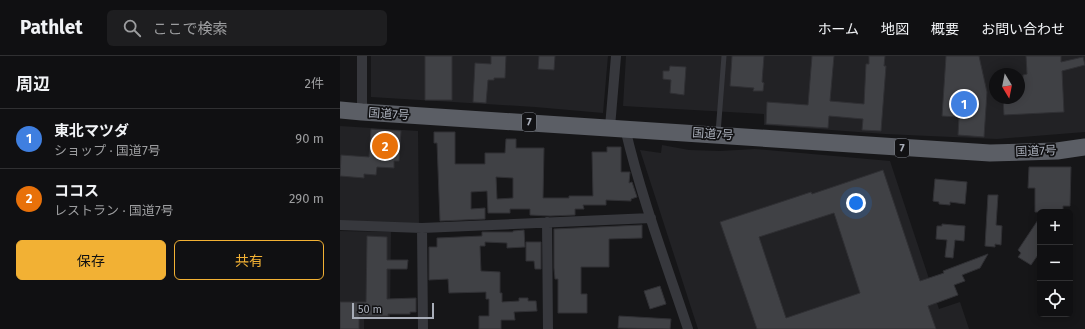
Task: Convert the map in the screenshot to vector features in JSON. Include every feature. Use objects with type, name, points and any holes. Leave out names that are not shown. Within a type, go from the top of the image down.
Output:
[{"type":"highway","name":"国道7号","points":[[340,110],[990,153],[1057,151],[1085,147]]},
{"type":"street","points":[[362,56],[362,112]]},
{"type":"street","points":[[616,56],[617,128],[629,148],[688,329]]},
{"type":"street","points":[[340,225],[422,228],[651,218]]},
{"type":"street","points":[[547,222],[548,329]]},
{"type":"street","points":[[422,228],[423,329]]},
{"type":"lane","points":[[718,134],[724,56]]},
{"type":"shaded area","points":[[371,56],[608,56],[603,113],[535,107],[371,97]]},
{"type":"shaded area","points":[[626,56],[1085,56],[1085,132],[997,139],[885,134],[764,125],[764,114],[623,106]]},
{"type":"shaded area","points":[[340,126],[418,131],[419,225],[340,221]]},
{"type":"shaded area","points":[[662,145],[689,150],[720,151],[755,149],[890,161],[939,309],[960,302],[969,329],[698,329],[640,150],[661,153]]},
{"type":"shaded area","points":[[340,231],[391,232],[390,318],[364,317],[364,329],[340,329]]},
{"type":"building","points":[[425,56],[452,56],[452,100],[425,100]]},
{"type":"building","points":[[491,56],[506,56],[505,78],[494,78],[494,80],[488,80],[486,103],[473,102],[475,63],[491,64]]},
{"type":"building","points":[[539,56],[555,56],[554,70],[538,69]]},
{"type":"building","points":[[732,56],[764,56],[762,82],[764,83],[763,91],[753,91],[754,88],[730,86]]},
{"type":"building","points":[[812,56],[834,56],[830,101],[864,104],[866,64],[869,64],[869,56],[885,56],[884,66],[886,66],[881,131],[862,130],[863,119],[829,116],[828,128],[766,124],[767,102],[808,105]]},
{"type":"building","points":[[946,56],[979,56],[987,92],[984,137],[958,135],[959,117],[942,116]]},
{"type":"building","points":[[1026,56],[1061,56],[1061,62],[1083,57],[1085,65],[1062,71],[1064,112],[1004,115],[1003,104],[1025,104],[1025,74],[1027,74]]},
{"type":"building","points":[[670,66],[686,67],[684,95],[670,93],[671,80],[663,79],[663,71],[669,71]]},
{"type":"building","points":[[371,129],[401,131],[399,161],[394,161],[394,168],[377,167],[376,175],[364,174],[364,178],[340,176],[341,155],[369,157]]},
{"type":"building","points":[[434,132],[455,132],[455,164],[485,164],[485,153],[505,153],[506,139],[516,139],[516,148],[544,148],[543,198],[593,196],[592,152],[607,152],[607,147],[621,147],[621,172],[630,172],[629,183],[632,182],[637,197],[631,199],[631,201],[606,200],[606,205],[583,205],[584,209],[575,209],[575,215],[550,216],[530,215],[530,209],[510,209],[510,213],[488,213],[487,191],[471,192],[471,209],[485,208],[485,219],[440,221],[437,143],[434,143]],"holes":[[[496,177],[513,178],[513,198],[497,199]]]},
{"type":"building","points":[[1029,167],[1071,167],[1070,206],[1063,206],[1063,209],[1037,209],[1037,212],[1035,212],[1035,188],[1028,188]]},
{"type":"building","points":[[883,170],[920,281],[944,273],[943,271],[988,254],[980,268],[962,275],[965,281],[954,285],[958,295],[928,306],[936,329],[757,329],[720,222],[811,192],[812,194]],"holes":[[[834,213],[860,293],[786,318],[759,237]]]},
{"type":"building","points":[[935,179],[967,182],[965,204],[950,202],[950,205],[939,204],[939,202],[933,201]]},
{"type":"building","points":[[988,195],[998,195],[996,225],[1002,226],[1001,245],[995,244],[995,247],[985,246]]},
{"type":"building","points":[[1037,222],[1037,256],[1031,265],[1018,257],[1021,253],[1018,250]]},
{"type":"building","points":[[942,224],[965,226],[964,241],[955,240],[953,258],[945,257],[947,240],[936,239],[937,226],[942,226]]},
{"type":"building","points":[[642,225],[642,238],[609,239],[609,267],[581,267],[581,294],[587,294],[587,313],[558,313],[558,279],[555,279],[554,268],[554,229]]},
{"type":"building","points":[[524,230],[525,247],[507,248],[507,243],[485,242],[485,246],[480,246],[481,271],[500,272],[500,293],[502,293],[502,302],[519,301],[519,298],[528,298],[528,301],[536,301],[537,311],[514,312],[515,320],[501,320],[501,329],[479,329],[479,316],[489,316],[489,299],[486,299],[486,292],[449,293],[448,279],[429,280],[429,247],[437,247],[437,238],[482,236],[482,232],[513,232]]},
{"type":"building","points":[[367,236],[387,237],[387,260],[408,260],[407,269],[387,269],[387,299],[416,298],[416,312],[410,312],[410,314],[388,314],[388,316],[359,316],[359,329],[340,329],[340,302],[366,302]]},
{"type":"building","points":[[526,242],[541,242],[541,269],[535,269],[534,261],[526,261]]},
{"type":"building","points":[[660,286],[666,304],[650,309],[644,291]]},
{"type":"building","points":[[619,316],[671,319],[670,329],[618,328]]},
{"type":"place","name":"東北マツダ","points":[[964,104]]},
{"type":"place","name":"ココス","points":[[385,146]]}]
